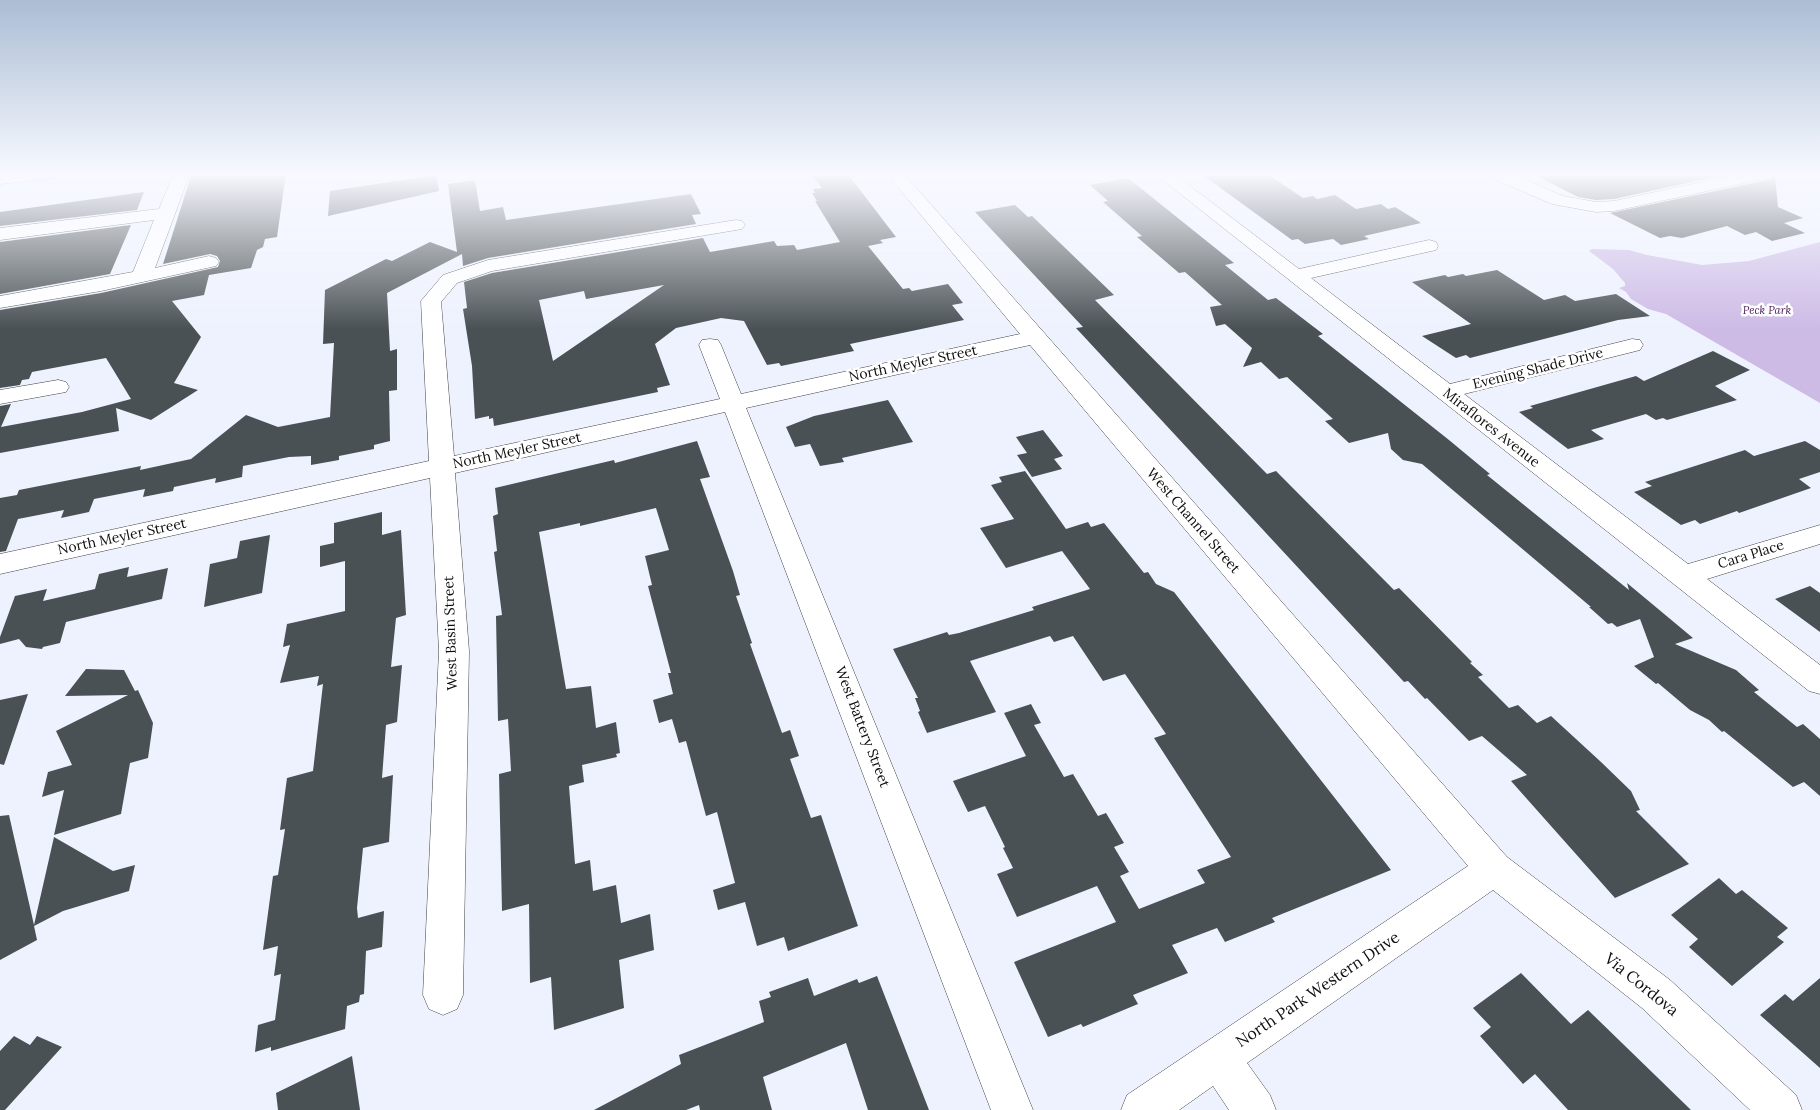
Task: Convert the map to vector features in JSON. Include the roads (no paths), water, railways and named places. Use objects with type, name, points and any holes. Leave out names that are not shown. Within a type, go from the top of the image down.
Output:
[{"type":"street","points":[[0,234],[73,225]]},
{"type":"street","points":[[142,275],[162,225]]},
{"type":"street","name":"West Basin Street","points":[[443,995],[454,651],[431,301],[450,279],[488,266],[736,225]]},
{"type":"street","name":"West Channel Street","points":[[938,225],[1494,869]]},
{"type":"street","name":"Miraflores Avenue","points":[[1229,225],[1820,682]]},
{"type":"street","points":[[1295,276],[1429,246]]},
{"type":"street","points":[[0,302],[101,285],[209,262]]},
{"type":"street","name":"North Meyler Street","points":[[0,564],[1034,337]]},
{"type":"street","name":"West Battery Street","points":[[710,344],[1012,1110]]},
{"type":"street","name":"Evening Shade Drive","points":[[1445,392],[1632,346]]},
{"type":"street","points":[[0,397],[58,387]]},
{"type":"street","name":"Cara Place","points":[[1683,576],[1820,534]]},
{"type":"street","name":"North Park Western Drive","points":[[1142,1110],[1494,869]]},
{"type":"street","name":"Via Cordova","points":[[1494,869],[1656,994],[1782,1110]]},
{"type":"street","points":[[1218,1058],[1255,1110]]},
{"type":"park label","name":"Peck Park","points":[[1767,311]]}]
